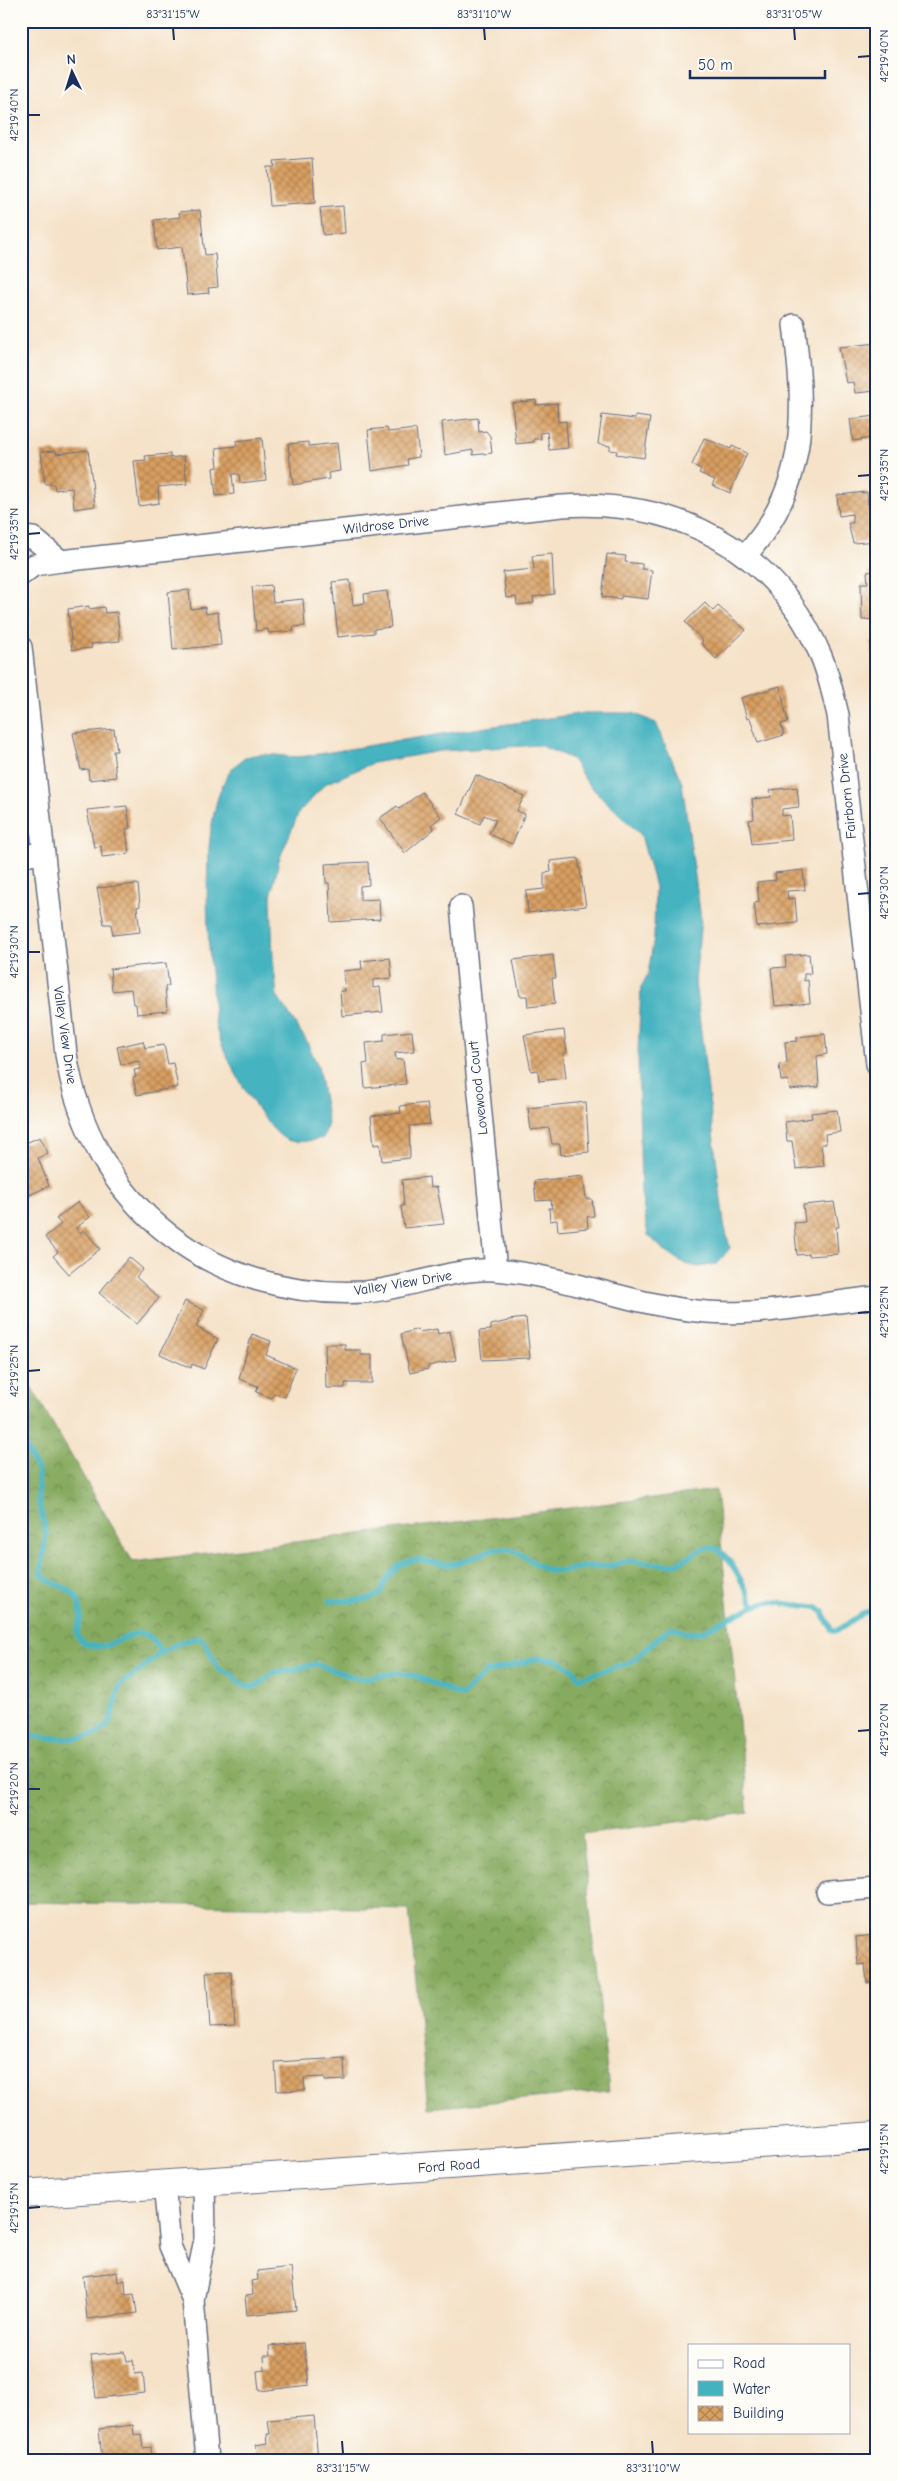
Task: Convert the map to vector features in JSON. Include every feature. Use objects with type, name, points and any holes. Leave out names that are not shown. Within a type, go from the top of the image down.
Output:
[{"type":"main road","name":"Ford Road","points":[[21,2194],[164,2182],[226,2181],[877,2136]]},
{"type":"street","points":[[744,556],[771,523],[786,490],[795,461],[802,403],[794,324]]},
{"type":"street","name":"Wildrose Drive","points":[[21,575],[34,565],[61,561],[591,504],[635,508],[671,517],[707,532],[744,556]]},
{"type":"street","points":[[21,537],[33,538],[61,561]]},
{"type":"street","name":"Fairborn Drive","points":[[744,556],[763,572],[790,602],[813,638],[829,679],[838,715],[877,1064]]},
{"type":"street","name":"Valley View Drive","points":[[21,647],[66,1054],[75,1099],[89,1135],[106,1167],[129,1197],[153,1222],[182,1245],[218,1265],[257,1281],[300,1290],[330,1293],[367,1292],[482,1270],[496,1270],[538,1276],[670,1307],[707,1312],[748,1312],[877,1296]]},
{"type":"street","points":[[21,856],[44,853]]},
{"type":"street","name":"Lovewood Court","points":[[461,906],[496,1270]]},
{"type":"street","points":[[826,1892],[877,1888]]},
{"type":"street","points":[[204,2180],[205,2239],[193,2300],[207,2460]]},
{"type":"street","points":[[164,2182],[170,2246],[193,2300]]},
{"type":"green space","points":[[21,1369],[133,1562],[716,1490],[748,1813],[582,1834],[609,2091],[428,2108],[409,1909],[21,1902]]},
{"type":"water","points":[[584,713],[633,713],[656,723],[682,783],[701,919],[695,982],[724,1224],[730,1248],[717,1264],[699,1267],[685,1264],[666,1252],[648,1235],[641,1192],[638,1053],[641,987],[648,974],[654,937],[655,887],[641,835],[588,784],[572,759],[539,745],[440,751],[373,763],[325,784],[299,812],[279,860],[271,896],[273,958],[277,996],[306,1040],[318,1066],[328,1123],[323,1138],[296,1142],[287,1140],[278,1134],[256,1107],[234,1071],[216,1027],[207,900],[210,834],[216,805],[225,780],[238,763],[253,755],[307,756],[445,733]]},
{"type":"building","points":[[312,158],[315,203],[270,206],[267,167],[275,167],[274,161]]},
{"type":"building","points":[[343,206],[345,233],[323,235],[320,208]]},
{"type":"building","points":[[200,210],[205,255],[215,254],[218,287],[208,288],[209,293],[187,295],[182,247],[157,250],[154,220],[180,217],[179,212]]},
{"type":"building","points":[[877,343],[877,391],[855,393],[853,382],[846,383],[839,347]]},
{"type":"building","points":[[536,400],[536,405],[557,403],[558,422],[566,421],[568,448],[549,450],[547,432],[540,433],[541,439],[534,439],[534,442],[516,444],[512,403]]},
{"type":"building","points":[[602,415],[635,419],[635,416],[650,418],[644,458],[616,454],[617,451],[610,450],[610,446],[598,444]]},
{"type":"building","points":[[877,416],[876,459],[872,438],[853,441],[850,419]]},
{"type":"building","points":[[478,418],[479,432],[486,431],[490,436],[492,453],[473,455],[473,450],[445,455],[442,422]]},
{"type":"building","points":[[387,428],[388,432],[416,429],[419,457],[407,459],[408,465],[372,471],[368,430]]},
{"type":"building","points":[[262,438],[266,480],[240,483],[239,474],[232,474],[234,494],[216,496],[213,468],[218,467],[216,448],[237,446],[236,441]]},
{"type":"building","points":[[704,438],[731,449],[732,446],[747,453],[730,493],[712,485],[715,480],[699,473],[701,469],[692,465]]},
{"type":"building","points":[[308,442],[309,446],[337,443],[340,471],[328,473],[329,479],[293,485],[288,444]]},
{"type":"building","points":[[88,450],[95,506],[74,509],[72,488],[55,490],[54,484],[45,484],[41,452],[56,451],[56,454]]},
{"type":"building","points":[[170,454],[170,458],[184,456],[187,484],[158,487],[159,503],[139,506],[134,461],[146,460],[145,456]]},
{"type":"building","points":[[867,492],[868,504],[877,503],[877,541],[853,543],[848,523],[853,523],[852,514],[839,516],[837,495]]},
{"type":"building","points":[[552,554],[554,594],[533,597],[534,603],[517,605],[516,597],[506,598],[503,572],[534,569],[532,556]]},
{"type":"building","points":[[607,554],[626,556],[625,562],[642,564],[642,569],[652,570],[648,599],[621,596],[621,599],[602,597]]},
{"type":"building","points":[[877,571],[877,619],[862,620],[861,583],[868,583],[867,572]]},
{"type":"building","points":[[350,580],[353,605],[365,603],[364,594],[387,591],[391,627],[374,629],[374,633],[338,637],[332,582]]},
{"type":"building","points":[[271,585],[273,602],[303,599],[305,626],[293,627],[294,631],[269,633],[268,629],[256,631],[252,587]]},
{"type":"building","points":[[189,590],[191,609],[205,607],[206,614],[218,612],[221,645],[173,650],[168,592]]},
{"type":"building","points":[[705,603],[713,611],[718,606],[746,630],[716,659],[701,643],[703,641],[685,622]]},
{"type":"building","points":[[89,606],[89,609],[104,607],[105,613],[117,612],[120,641],[91,644],[92,648],[72,650],[68,609]]},
{"type":"building","points":[[877,641],[877,663],[873,664],[871,642]]},
{"type":"building","points":[[780,686],[788,722],[781,724],[784,735],[758,743],[750,718],[747,719],[741,698]]},
{"type":"building","points":[[114,729],[117,751],[113,751],[116,777],[89,780],[88,769],[81,770],[73,733]]},
{"type":"building","points":[[476,775],[524,796],[517,811],[525,814],[512,844],[489,834],[496,820],[484,815],[480,824],[458,814]]},
{"type":"building","points":[[797,787],[799,807],[782,809],[782,816],[790,815],[792,840],[752,844],[749,820],[754,819],[752,799],[771,797],[770,790]]},
{"type":"building","points":[[422,792],[441,817],[431,825],[434,829],[405,853],[380,818],[397,806],[399,809]]},
{"type":"building","points":[[127,806],[130,828],[126,829],[129,854],[102,857],[101,846],[94,847],[87,810]]},
{"type":"building","points":[[578,858],[586,906],[528,913],[526,891],[544,889],[544,873],[551,872],[550,861]]},
{"type":"building","points":[[368,862],[369,885],[360,886],[360,900],[379,899],[380,919],[331,922],[329,883],[326,883],[325,864]]},
{"type":"building","points":[[803,870],[805,890],[787,891],[788,899],[795,898],[797,923],[757,927],[754,903],[759,902],[757,882],[776,880],[775,873]]},
{"type":"building","points":[[138,884],[140,906],[137,907],[140,932],[113,935],[111,924],[104,924],[97,888]]},
{"type":"building","points":[[809,954],[811,974],[804,974],[804,981],[808,980],[810,1003],[775,1006],[771,968],[786,967],[785,956]]},
{"type":"building","points":[[553,955],[556,978],[552,978],[555,1004],[528,1007],[527,996],[520,996],[513,960]]},
{"type":"building","points":[[390,958],[392,978],[373,980],[373,988],[380,987],[383,1012],[342,1016],[340,991],[345,991],[343,971],[362,969],[361,961]]},
{"type":"building","points":[[166,963],[169,986],[165,986],[167,1011],[137,1014],[136,1004],[133,1004],[131,989],[112,991],[110,969]]},
{"type":"building","points":[[564,1030],[567,1053],[563,1053],[566,1078],[539,1081],[538,1070],[531,1071],[524,1035]]},
{"type":"building","points":[[412,1031],[414,1051],[395,1053],[396,1060],[403,1059],[406,1084],[365,1088],[363,1064],[368,1063],[366,1043],[384,1041],[384,1034]]},
{"type":"building","points":[[825,1034],[827,1054],[817,1056],[819,1087],[790,1090],[788,1080],[781,1081],[779,1064],[787,1063],[785,1042],[797,1041],[797,1037]]},
{"type":"building","points":[[143,1041],[145,1048],[164,1045],[168,1064],[173,1063],[178,1087],[137,1095],[133,1078],[136,1077],[134,1070],[140,1069],[139,1061],[121,1065],[117,1047]]},
{"type":"building","points":[[586,1102],[589,1152],[561,1155],[560,1144],[552,1144],[549,1128],[531,1130],[528,1108]]},
{"type":"building","points":[[427,1103],[430,1124],[409,1126],[410,1158],[382,1161],[380,1144],[374,1145],[371,1116],[401,1113],[400,1106]]},
{"type":"building","points":[[837,1110],[840,1132],[825,1134],[826,1144],[821,1144],[824,1166],[796,1169],[792,1141],[787,1141],[785,1122],[812,1118],[811,1113]]},
{"type":"building","points":[[40,1137],[48,1153],[38,1158],[49,1186],[21,1199],[21,1145]]},
{"type":"building","points":[[583,1176],[586,1199],[592,1199],[594,1216],[587,1217],[588,1228],[558,1231],[557,1220],[550,1221],[549,1208],[552,1208],[551,1200],[536,1201],[534,1181]]},
{"type":"building","points":[[429,1177],[430,1188],[437,1187],[444,1224],[404,1228],[401,1206],[404,1206],[402,1180]]},
{"type":"building","points":[[78,1202],[90,1217],[76,1228],[80,1233],[84,1230],[100,1249],[69,1274],[53,1256],[58,1252],[45,1237],[61,1224],[56,1219]]},
{"type":"building","points":[[834,1202],[839,1227],[836,1227],[838,1254],[797,1255],[794,1223],[805,1222],[803,1205]]},
{"type":"building","points":[[129,1257],[143,1269],[136,1277],[159,1298],[137,1324],[99,1293]]},
{"type":"building","points":[[185,1301],[204,1310],[196,1327],[218,1339],[204,1369],[192,1364],[191,1368],[160,1354]]},
{"type":"building","points":[[526,1318],[530,1358],[482,1360],[479,1331],[491,1330],[491,1325],[508,1320]]},
{"type":"building","points":[[418,1329],[419,1332],[437,1329],[438,1334],[450,1331],[456,1360],[428,1366],[428,1369],[410,1373],[401,1334]]},
{"type":"building","points":[[252,1334],[271,1341],[266,1355],[296,1368],[285,1397],[274,1393],[272,1398],[256,1392],[258,1386],[239,1379]]},
{"type":"building","points":[[325,1344],[345,1344],[345,1350],[361,1350],[361,1355],[372,1355],[372,1383],[345,1383],[345,1388],[326,1388]]},
{"type":"building","points":[[875,1935],[877,1982],[867,1983],[865,1964],[858,1965],[856,1937]]},
{"type":"building","points":[[231,1971],[235,2026],[210,2027],[206,1972]]},
{"type":"building","points":[[344,2058],[345,2080],[325,2081],[325,2077],[304,2078],[305,2090],[277,2091],[275,2062]]},
{"type":"building","points":[[291,2267],[296,2310],[247,2315],[245,2296],[253,2295],[251,2281],[258,2280],[257,2271]]},
{"type":"building","points":[[117,2272],[118,2282],[125,2280],[126,2295],[134,2294],[137,2313],[87,2319],[83,2276]]},
{"type":"building","points":[[304,2343],[309,2385],[259,2391],[257,2371],[265,2370],[264,2356],[270,2356],[269,2346]]},
{"type":"building","points":[[125,2352],[127,2361],[133,2360],[135,2374],[143,2373],[145,2393],[96,2398],[91,2355]]},
{"type":"building","points":[[314,2416],[318,2459],[258,2460],[256,2445],[268,2443],[267,2434],[270,2434],[268,2420]]},
{"type":"building","points":[[133,2425],[134,2435],[141,2434],[143,2448],[151,2447],[152,2460],[102,2460],[99,2429]]},
{"type":"waterway","points":[[21,1439],[38,1471],[38,1499],[46,1534],[41,1573],[49,1581],[70,1591],[77,1599],[81,1614],[78,1637],[86,1644],[97,1647],[108,1645],[127,1636],[145,1634],[153,1640],[161,1653]]},
{"type":"waterway","points":[[329,1601],[363,1600],[376,1596],[381,1593],[386,1580],[395,1569],[414,1560],[452,1564],[493,1550],[505,1549],[518,1553],[542,1568],[559,1571],[583,1567],[609,1566],[624,1561],[673,1564],[709,1547],[720,1551],[726,1557],[754,1606]]},
{"type":"waterway","points":[[21,1735],[69,1739],[97,1733],[109,1723],[123,1682],[173,1646],[181,1642],[200,1638],[205,1643],[219,1670],[232,1674],[240,1684],[253,1687],[260,1684],[274,1672],[289,1671],[315,1664],[359,1679],[396,1673],[416,1676],[462,1696],[485,1673],[539,1658],[557,1660],[572,1669],[580,1678],[631,1662],[671,1627],[686,1633],[701,1632],[754,1606],[770,1602],[816,1607],[823,1612],[831,1629],[835,1631],[865,1613],[877,1609]]}]
